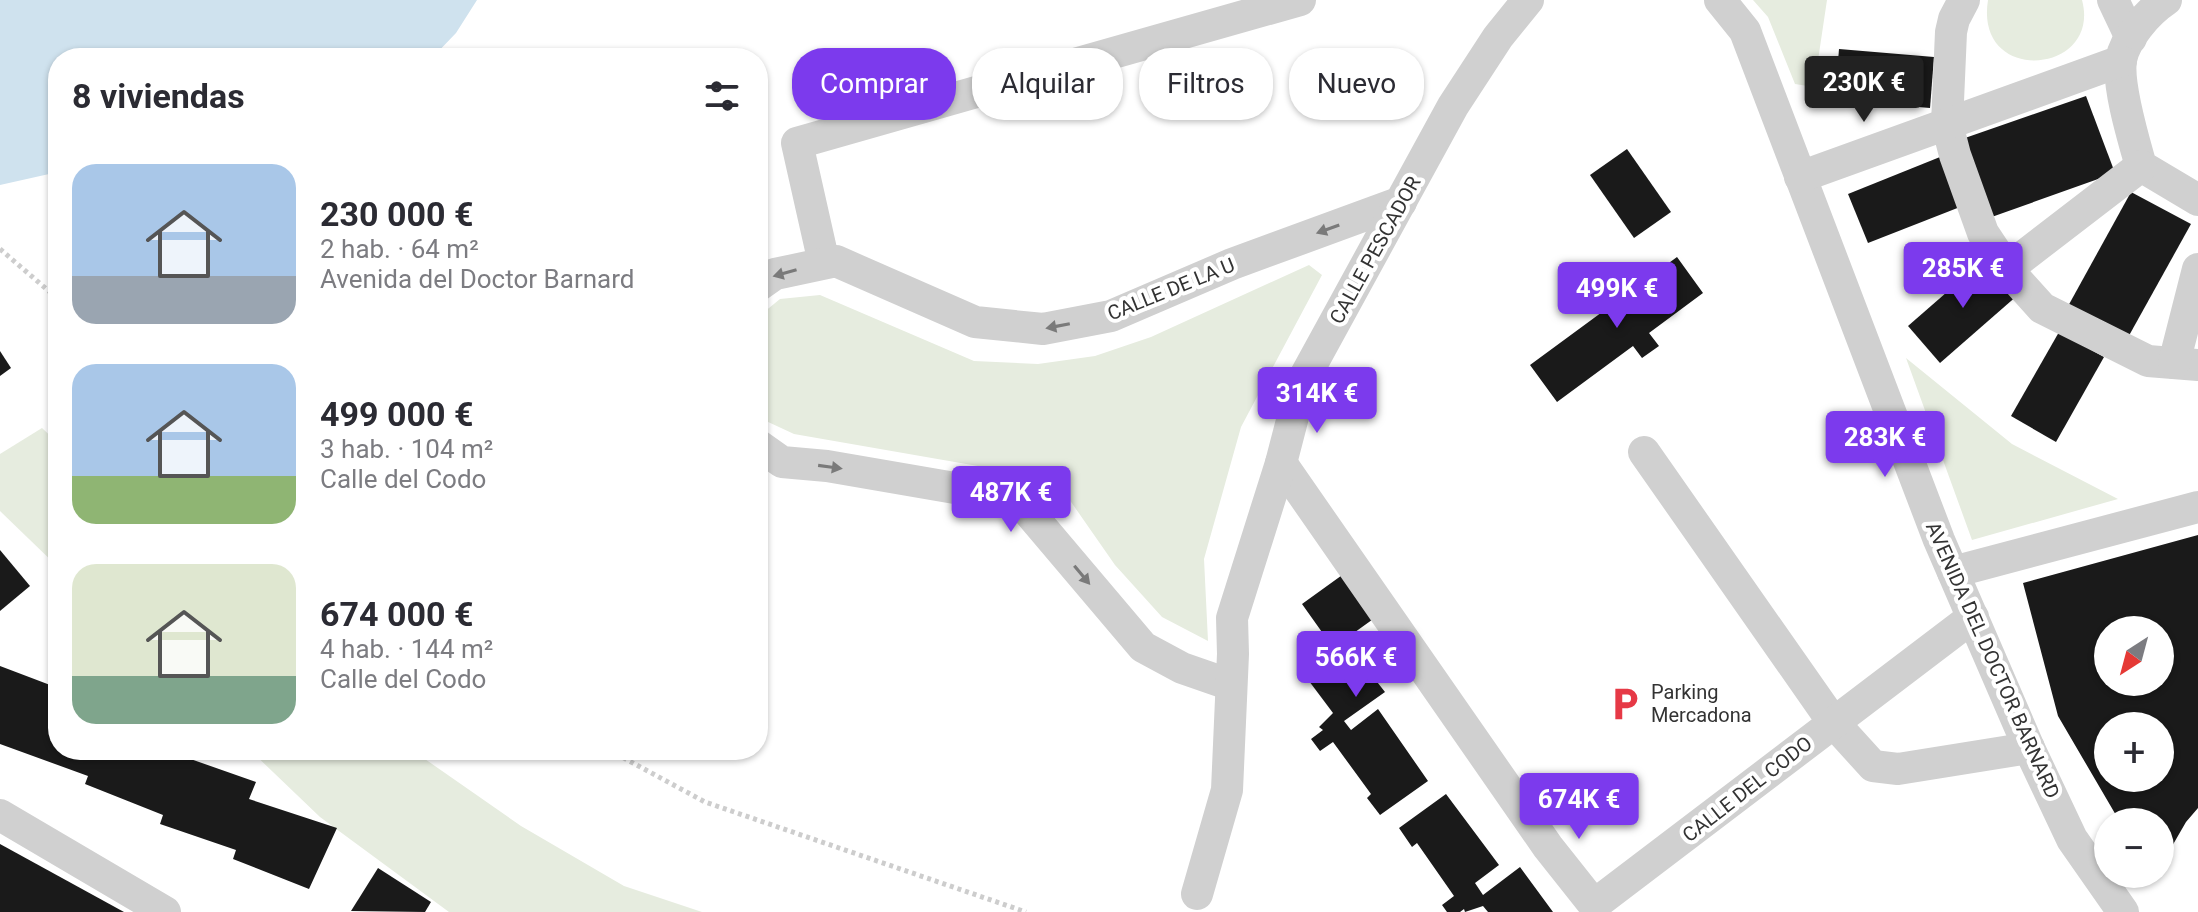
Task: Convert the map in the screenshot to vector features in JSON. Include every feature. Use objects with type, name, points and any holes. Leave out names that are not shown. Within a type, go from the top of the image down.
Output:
[{"type":"street","points":[[824,263],[797,143],[1300,0]]},
{"type":"street","name":"CALLE PESCADOR","points":[[1197,894],[1227,790],[1232,618],[1281,463],[1302,382],[1453,106],[1498,37],[1528,0]]},
{"type":"street","name":"AVENIDA DEL DOCTOR BARNARD","points":[[1720,0],[1745,31],[1953,572],[2029,748],[2072,839],[2123,912]]},
{"type":"street","points":[[1964,0],[1951,32],[1947,124],[1983,233],[2007,269],[2042,308],[2148,361],[2186,364],[2198,269]]},
{"type":"street","points":[[2113,0],[2126,49],[2125,106],[2141,166],[2198,200]]},
{"type":"street","points":[[1800,177],[1947,124],[2126,49],[2155,7],[2166,0]]},
{"type":"street","points":[[2007,269],[2141,166]]},
{"type":"street","name":"CALLE DE LA U","points":[[768,279],[775,274],[836,261],[975,322],[1043,329],[1111,316],[1232,264],[1401,202]]},
{"type":"street","points":[[768,452],[782,462],[827,466],[1007,497],[1027,510],[1143,647],[1182,668],[1231,685]]},
{"type":"street","points":[[1644,452],[1833,722],[1873,766],[1898,769],[2029,748]]},
{"type":"street","name":"CALLE DEL CODO","points":[[1281,463],[1548,847],[1594,905],[1973,617]]},
{"type":"street","points":[[1953,572],[2198,507]]},
{"type":"street","points":[[0,815],[165,912]]},
{"type":"path","points":[[0,249],[48,290]]},
{"type":"path","points":[[627,760],[705,802],[1026,912]]},
{"type":"shaded area","points":[[1753,0],[1827,0],[1814,87],[1795,84],[1768,17]]},
{"type":"shaded area","points":[[1988,0],[2082,0],[2083,25],[2074,44],[2057,56],[2037,60],[2017,58],[2000,47],[1989,28]]},
{"type":"shaded area","points":[[1309,265],[1322,275],[1241,427],[1204,559],[1208,641],[1162,617],[1115,565],[1069,499],[1041,477],[794,434],[768,422],[768,309],[780,299],[820,295],[974,361],[1038,364],[1095,356],[1151,337]]},
{"type":"shaded area","points":[[1906,358],[2012,444],[2118,499],[1972,540]]},
{"type":"shaded area","points":[[42,428],[48,434],[48,557],[0,511],[0,454]]},
{"type":"shaded area","points":[[260,760],[426,760],[521,826],[624,886],[702,912],[449,912],[320,817]]},
{"type":"water","points":[[0,0],[477,0],[456,33],[442,48],[48,48],[48,174],[0,185]]},
{"type":"building","points":[[1839,49],[1934,57],[1930,108],[1835,100]]},
{"type":"building","points":[[2086,96],[2115,173],[1986,219],[1965,138]]},
{"type":"building","points":[[1627,149],[1671,212],[1634,238],[1590,175]]},
{"type":"building","points":[[1940,157],[1960,207],[1868,243],[1848,194]]},
{"type":"building","points":[[2131,192],[2191,224],[2126,341],[2067,308]]},
{"type":"building","points":[[1677,257],[1703,293],[1649,333],[1659,346],[1642,358],[1633,346],[1557,402],[1530,365]]},
{"type":"building","points":[[1986,258],[2019,294],[1940,363],[1908,326]]},
{"type":"building","points":[[2059,332],[2104,357],[2056,442],[2011,416]]},
{"type":"building","points":[[0,351],[11,368],[0,376]]},
{"type":"building","points":[[2198,535],[2198,808],[2174,843],[2174,808],[2112,808],[2102,792],[2174,792],[2174,712],[2094,712],[2094,778],[2058,716],[2023,583]]},
{"type":"building","points":[[0,550],[30,586],[0,611]]},
{"type":"building","points":[[1345,573],[1376,617],[1344,640],[1385,692],[1344,721],[1351,730],[1378,709],[1428,781],[1380,815],[1367,798],[1371,794],[1333,742],[1320,751],[1311,739],[1323,730],[1319,727],[1333,713],[1297,665],[1329,642],[1302,604]]},
{"type":"building","points":[[0,666],[48,684],[48,760],[193,760],[256,782],[249,799],[337,828],[309,889],[233,859],[236,850],[160,824],[163,815],[85,784],[88,776],[0,744]]},
{"type":"building","points":[[1446,794],[1499,865],[1475,883],[1483,895],[1520,867],[1553,912],[1488,912],[1483,906],[1465,912],[1464,909],[1447,912],[1442,905],[1454,896],[1417,843],[1412,847],[1399,828]]},
{"type":"building","points":[[0,844],[124,912],[0,912]]},
{"type":"building","points":[[378,868],[431,902],[425,912],[351,911]]},
{"type":"place","name":"Parking Mercadona","points":[[1625,704]]}]
